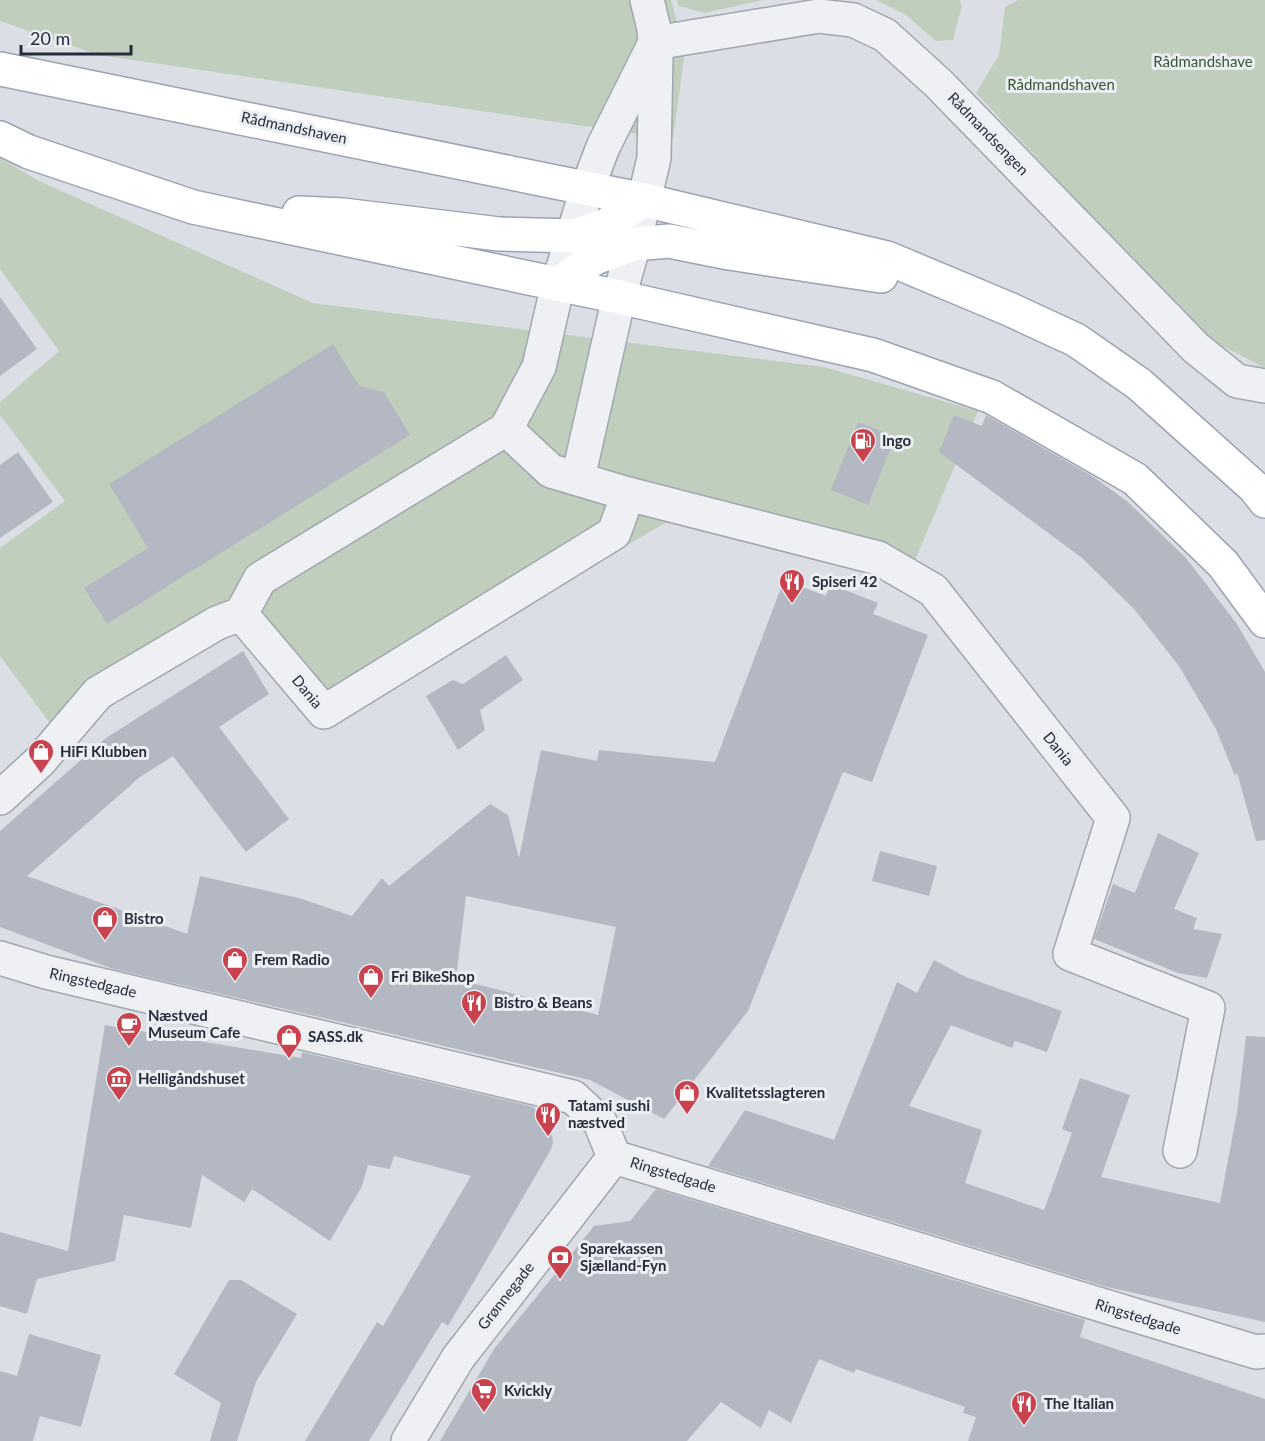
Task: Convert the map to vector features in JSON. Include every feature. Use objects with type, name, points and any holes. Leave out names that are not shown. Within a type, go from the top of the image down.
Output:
[{"type":"main road","name":"Rådmandshaven","points":[[0,69],[644,200],[887,258],[960,287],[1076,340],[1139,384],[1254,487],[1265,501]]},
{"type":"main road","points":[[0,138],[29,152],[193,207],[619,297],[873,355],[992,397],[1135,479],[1223,564],[1265,621]]},
{"type":"main road","points":[[193,207],[343,215],[499,234],[574,236],[606,225],[644,200]]},
{"type":"main road","points":[[558,284],[595,258],[634,244],[669,241],[729,253],[960,287]]},
{"type":"street","points":[[578,478],[619,297],[654,158],[655,43],[650,9],[646,0]]},
{"type":"street","name":"Rådmandsengen","points":[[655,43],[819,16],[853,20],[885,35],[938,83],[1196,348],[1237,381],[1265,386]]},
{"type":"street","points":[[0,798],[40,761],[98,693],[217,622],[241,614],[260,579],[506,429],[539,367],[558,284],[587,189],[603,147],[655,43]]},
{"type":"street","name":"Dania","points":[[506,429],[551,471],[628,494],[878,558],[933,590],[1113,818],[1070,954],[1208,1008],[1180,1151]]},
{"type":"street","name":"Dania","points":[[241,614],[324,712],[614,533],[628,494]]},
{"type":"street","name":"Ringstedgade","points":[[0,958],[46,972],[573,1097],[600,1122],[614,1157],[1256,1352],[1265,1351]]},
{"type":"street","name":"Grønnegade","points":[[408,1441],[458,1358],[614,1157]]},
{"type":"green space","points":[[0,0],[671,0],[685,51],[673,139],[98,55],[0,21]]},
{"type":"green space","points":[[677,0],[763,0],[705,13],[679,6]]},
{"type":"green space","points":[[876,0],[960,0],[962,6],[953,40],[936,41],[906,15]]},
{"type":"green space","name":"Rådmandshaven","points":[[1018,0],[1265,0],[1265,368],[1205,337],[976,93],[999,55],[1005,7]]},
{"type":"green space","points":[[0,158],[39,181],[313,303],[824,367],[978,411],[911,570],[686,511],[465,639],[333,722],[247,611],[61,738],[0,656],[0,548],[65,501],[0,415],[0,402],[59,351],[0,269]]},
{"type":"building","points":[[0,297],[37,349],[0,376]]},
{"type":"building","points":[[333,344],[359,386],[384,392],[410,435],[107,624],[84,588],[148,548],[109,484]]},
{"type":"building","points":[[954,415],[982,426],[986,415],[1092,476],[1127,501],[1186,558],[1237,624],[1265,672],[1265,840],[1256,841],[1237,772],[1235,776],[1216,729],[1179,666],[1134,609],[1082,558],[939,452]]},
{"type":"building","name":"Ingo","points":[[858,422],[895,437],[868,505],[831,490]]},
{"type":"building","points":[[18,452],[53,502],[0,538],[0,465]]},
{"type":"building","points":[[784,580],[826,596],[830,584],[878,603],[873,614],[928,635],[872,782],[843,772],[748,1011],[664,1119],[590,1080],[113,969],[0,927],[0,831],[106,738],[243,651],[269,694],[219,727],[289,819],[246,852],[173,756],[140,777],[27,876],[187,934],[200,876],[299,898],[352,916],[382,878],[389,886],[490,804],[508,815],[519,858],[541,750],[597,761],[599,750],[715,762]],"holes":[[[466,896],[616,927],[598,1015],[456,979]]]},
{"type":"building","points":[[506,655],[523,680],[480,710],[485,730],[458,750],[426,696],[453,680],[463,684]]},
{"type":"building","points":[[1158,833],[1199,853],[1174,909],[1197,918],[1193,929],[1222,934],[1207,978],[1178,973],[1094,939],[1113,884],[1135,893]]},
{"type":"building","points":[[880,851],[937,866],[929,896],[872,881]]},
{"type":"building","points":[[934,960],[966,977],[1062,1011],[1047,1052],[1015,1041],[1012,1048],[951,1025],[909,1106],[982,1130],[965,1183],[1044,1210],[1072,1133],[1062,1129],[1080,1078],[1130,1095],[1101,1177],[1220,1203],[1237,1112],[1246,1036],[1265,1037],[1265,1322],[1107,1287],[708,1166],[745,1110],[834,1140],[897,982],[917,993]]},
{"type":"building","points":[[105,1025],[301,1058],[302,1052],[534,1107],[552,1136],[553,1143],[550,1151],[448,1326],[442,1322],[369,1441],[305,1441],[377,1322],[383,1326],[471,1176],[394,1156],[390,1169],[368,1165],[362,1186],[330,1241],[252,1189],[244,1202],[202,1175],[191,1228],[124,1215],[115,1261],[37,1279],[27,1314],[0,1306],[0,1232],[68,1251]]},
{"type":"building","points":[[656,1189],[1085,1320],[1080,1337],[1265,1399],[1265,1441],[968,1441],[976,1417],[963,1413],[965,1407],[856,1369],[854,1373],[819,1359],[791,1423],[769,1410],[761,1428],[721,1402],[687,1441],[440,1441],[494,1349],[594,1226],[630,1221]]},
{"type":"building","points":[[229,1280],[241,1280],[297,1314],[256,1382],[237,1441],[210,1441],[221,1403],[174,1374]]},
{"type":"building","points":[[29,1334],[101,1355],[81,1427],[40,1416],[33,1441],[0,1441],[0,1371],[17,1376]]},
{"type":"place","name":"Ingo","points":[[863,464]]},
{"type":"place","name":"Spiseri 42","points":[[792,605]]},
{"type":"place","name":"HiFi Klubben","points":[[41,775]]},
{"type":"place","name":"Bistro","points":[[105,942]]},
{"type":"place","name":"Frem Radio","points":[[235,983]]},
{"type":"place","name":"Fri BikeShop","points":[[371,1000]]},
{"type":"place","name":"Bistro & Beans","points":[[474,1026]]},
{"type":"place","name":"Næstved Museum Cafe","points":[[129,1048]]},
{"type":"place","name":"SASS.dk","points":[[289,1060]]},
{"type":"place","name":"Helligåndshuset","points":[[119,1102]]},
{"type":"place","name":"Kvalitetsslagteren","points":[[687,1116]]},
{"type":"place","name":"Tatami sushi næstved","points":[[548,1138]]},
{"type":"place","name":"Sparekassen Sjælland-Fyn","points":[[560,1281]]},
{"type":"place","name":"Kvickly","points":[[484,1414]]},
{"type":"place","name":"The Italian","points":[[1024,1427]]},
{"type":"park label","name":"Rådmandshave","points":[[1203,62]]}]
